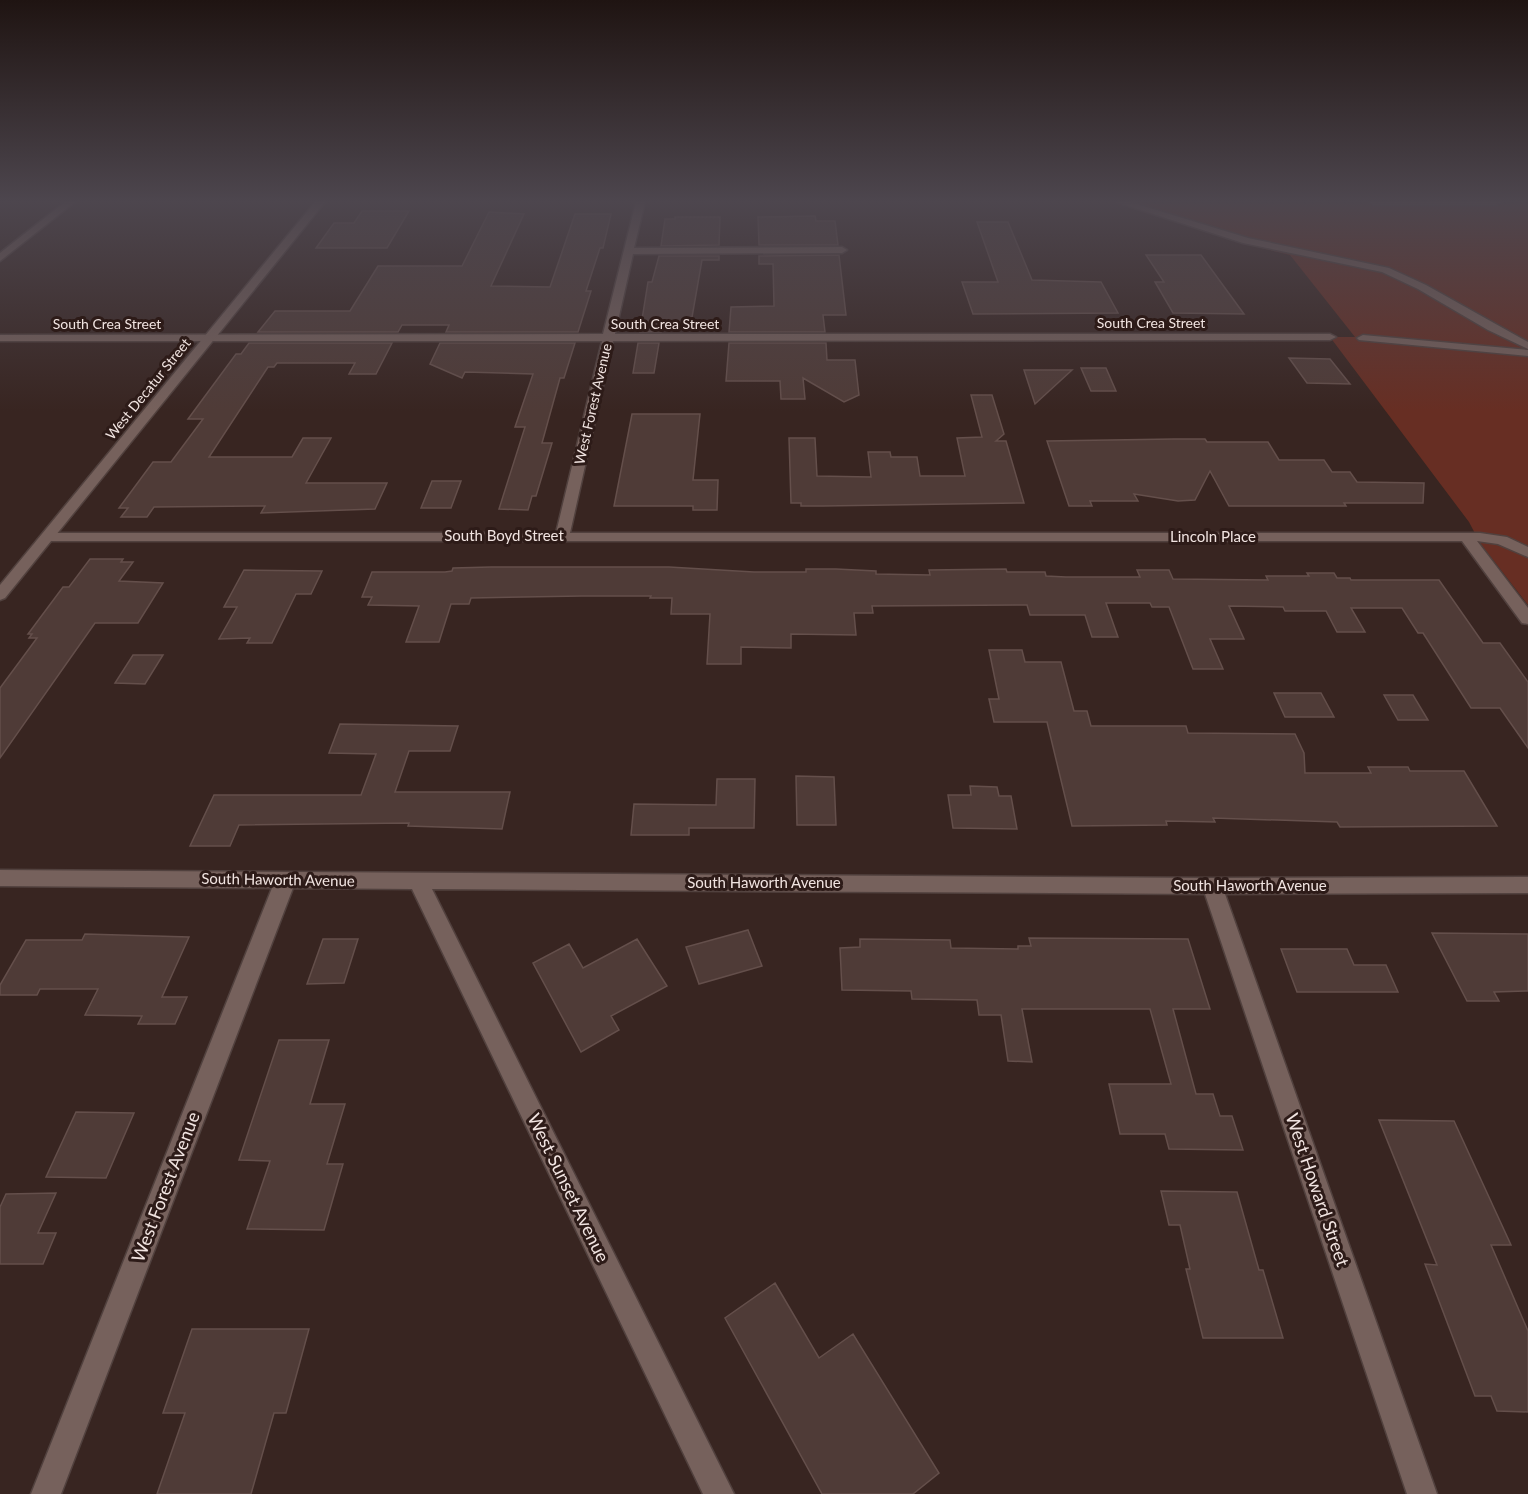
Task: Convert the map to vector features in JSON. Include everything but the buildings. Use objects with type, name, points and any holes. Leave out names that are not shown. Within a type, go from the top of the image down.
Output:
[{"type":"street","name":"West Decatur Street","points":[[0,595],[263,272]]},
{"type":"street","name":"West Forest Avenue","points":[[562,536],[624,272]]},
{"type":"street","points":[[1390,272],[1406,278],[1509,338],[1528,346]]},
{"type":"street","name":"South Crea Street","points":[[0,338],[1330,337]]},
{"type":"street","points":[[1363,338],[1528,353]]},
{"type":"street","points":[[1465,536],[1502,540],[1528,553]]},
{"type":"street","points":[[1465,536],[1528,619]]},
{"type":"street","name":"Lincoln Place","points":[[961,537],[1465,536]]},
{"type":"street","name":"South Boyd Street","points":[[47,537],[961,537]]},
{"type":"street","name":"South Haworth Avenue","points":[[0,878],[1212,886],[1528,885]]},
{"type":"street","name":"West Forest Avenue","points":[[46,1494],[286,879]]},
{"type":"street","name":"West Sunset Avenue","points":[[418,881],[719,1494]]},
{"type":"street","name":"West Howard Street","points":[[1212,886],[1422,1494]]},
{"type":"shaded area","points":[[1303,272],[1528,272],[1528,605],[1480,543],[1469,522],[1330,337],[1355,337]]}]
